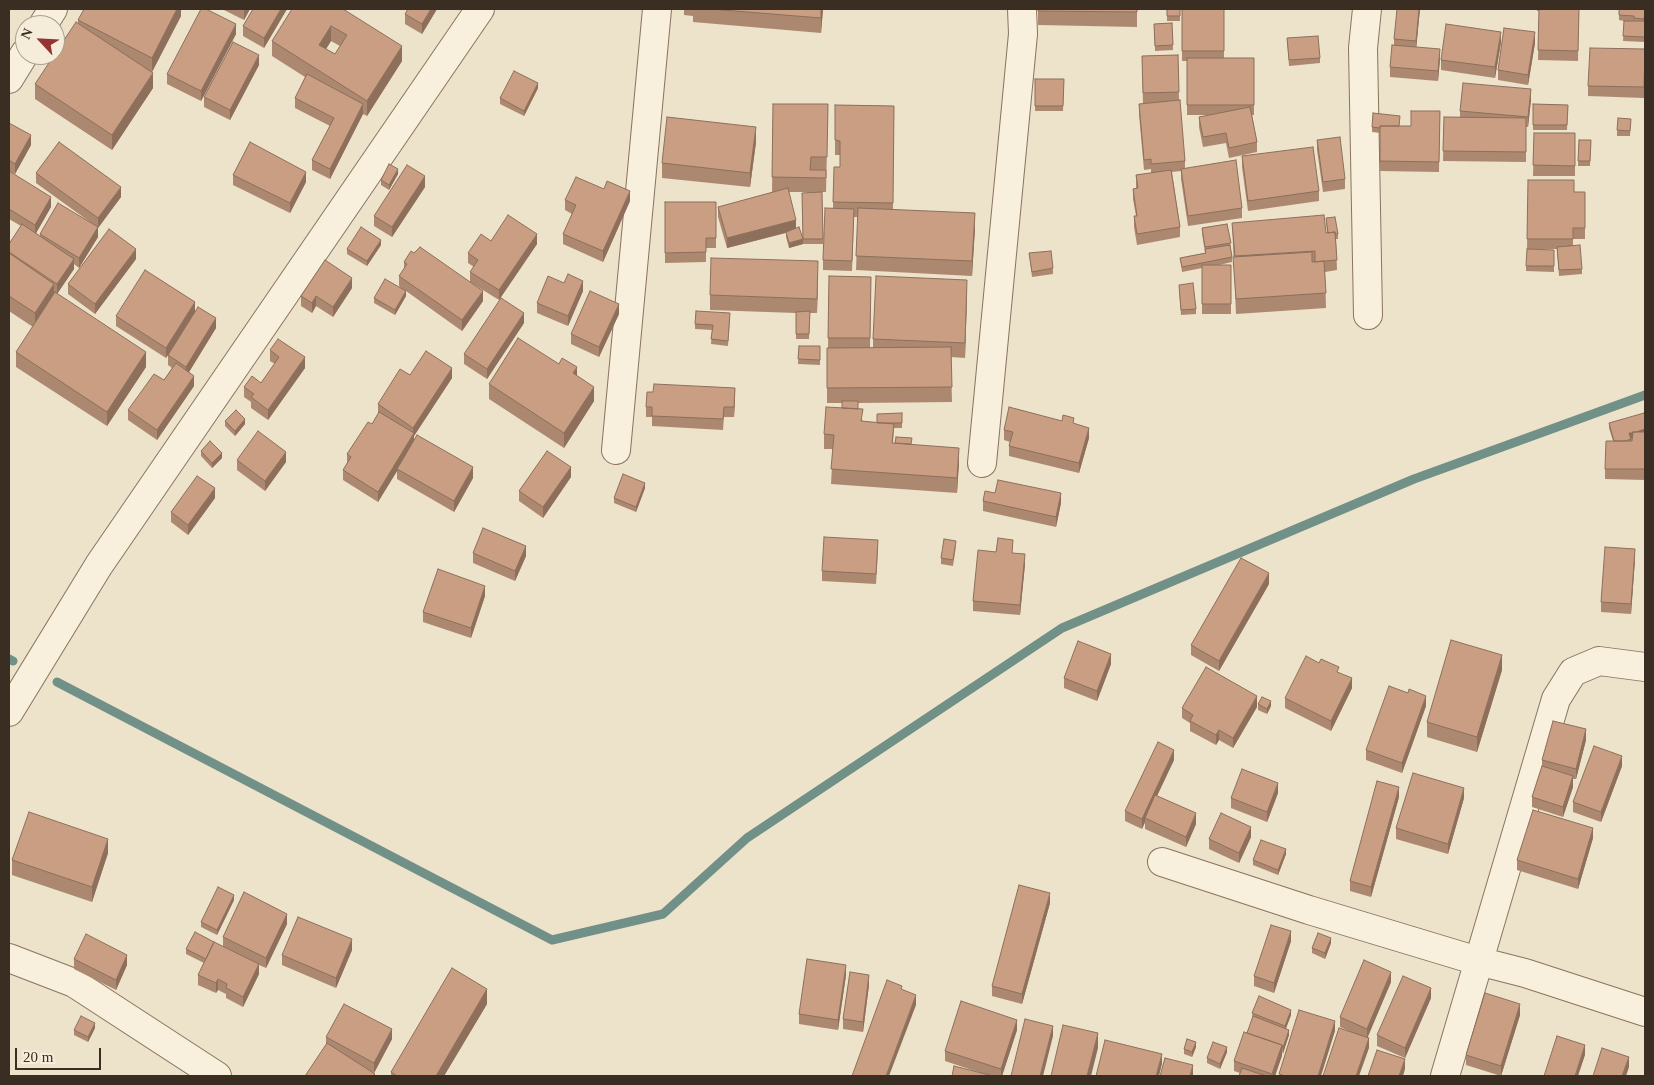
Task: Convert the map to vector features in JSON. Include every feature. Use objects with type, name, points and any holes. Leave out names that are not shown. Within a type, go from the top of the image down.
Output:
[{"type":"street","points":[[9,712],[99,565],[480,9]]},
{"type":"street","points":[[616,450],[657,9]]},
{"type":"street","points":[[982,463],[1023,34],[1022,9]]},
{"type":"street","points":[[1367,9],[1363,48],[1368,315]]},
{"type":"street","points":[[9,79],[18,65]]},
{"type":"street","points":[[1445,1076],[1556,699],[1573,672],[1599,662],[1645,667]]},
{"type":"street","points":[[1162,862],[1309,910],[1478,961],[1525,973],[1645,1012]]},
{"type":"street","points":[[9,958],[74,983],[217,1076]]},
{"type":"building","points":[[84,9],[177,9],[152,58],[78,20]]},
{"type":"building","points":[[201,9],[206,9],[236,24],[201,91],[167,74]]},
{"type":"building","points":[[253,9],[281,9],[264,38],[243,26]]},
{"type":"building","points":[[292,9],[343,9],[402,46],[367,101],[272,41]],"holes":[[[331,26],[347,35],[335,54],[319,45]]]},
{"type":"building","points":[[408,9],[431,9],[422,24],[405,14]]},
{"type":"building","points":[[710,9],[821,9],[821,18]]},
{"type":"building","points":[[1038,9],[1137,9],[1137,12],[1038,11]]},
{"type":"building","points":[[1167,9],[1180,9],[1180,16],[1167,16]]},
{"type":"building","points":[[1182,9],[1224,9],[1224,51],[1182,51]]},
{"type":"building","points":[[1397,9],[1419,9],[1416,41],[1394,39]]},
{"type":"building","points":[[1539,9],[1579,9],[1578,51],[1538,50]]},
{"type":"building","points":[[1619,9],[1645,9],[1645,17],[1644,19],[1619,15]]},
{"type":"building","points":[[1624,21],[1645,21],[1645,37],[1623,36]]},
{"type":"building","points":[[76,22],[153,73],[112,135],[35,84],[48,65],[65,65],[65,39]]},
{"type":"building","points":[[1172,23],[1173,45],[1155,46],[1154,24]]},
{"type":"building","points":[[1446,24],[1501,32],[1495,67],[1441,60]]},
{"type":"building","points":[[1504,28],[1535,32],[1528,75],[1498,70]]},
{"type":"building","points":[[1318,36],[1320,58],[1289,60],[1287,38]]},
{"type":"building","points":[[233,42],[259,55],[230,110],[204,97]]},
{"type":"building","points":[[1392,45],[1440,49],[1438,71],[1390,67]]},
{"type":"building","points":[[1590,48],[1645,49],[1644,87],[1588,86]]},
{"type":"building","points":[[1178,55],[1179,92],[1143,93],[1142,56]]},
{"type":"building","points":[[1187,58],[1254,58],[1254,105],[1187,105]]},
{"type":"building","points":[[514,71],[538,83],[524,111],[500,98]]},
{"type":"building","points":[[307,74],[363,104],[330,169],[312,160],[334,118],[295,98]]},
{"type":"building","points":[[1035,79],[1064,79],[1063,106],[1035,106]]},
{"type":"building","points":[[1463,83],[1531,89],[1528,117],[1460,111]]},
{"type":"building","points":[[1180,100],[1185,161],[1151,164],[1151,159],[1144,160],[1139,104]]},
{"type":"building","points":[[773,104],[828,104],[827,157],[811,157],[810,170],[826,170],[826,178],[772,177]]},
{"type":"building","points":[[1533,104],[1568,105],[1567,125],[1533,125]]},
{"type":"building","points":[[835,105],[894,106],[893,203],[833,202],[834,167],[840,167],[840,141],[835,140]]},
{"type":"building","points":[[1250,107],[1257,142],[1229,148],[1226,133],[1203,137],[1199,117]]},
{"type":"building","points":[[1411,111],[1440,111],[1439,162],[1380,161],[1380,126],[1411,126]]},
{"type":"building","points":[[1373,113],[1400,116],[1399,126],[1372,127]]},
{"type":"building","points":[[667,117],[756,127],[750,173],[662,163]]},
{"type":"building","points":[[1444,117],[1526,118],[1526,152],[1443,151]]},
{"type":"building","points":[[1618,118],[1631,119],[1630,131],[1617,130]]},
{"type":"building","points":[[9,123],[31,135],[15,164],[9,160]]},
{"type":"building","points":[[1534,133],[1575,133],[1575,166],[1533,165]]},
{"type":"building","points":[[1340,137],[1345,179],[1323,182],[1317,140]]},
{"type":"building","points":[[1579,140],[1591,140],[1590,161],[1578,161]]},
{"type":"building","points":[[59,142],[121,187],[98,218],[36,173]]},
{"type":"building","points":[[250,142],[306,172],[290,203],[233,175]]},
{"type":"building","points":[[1313,147],[1319,191],[1248,201],[1242,156]]},
{"type":"building","points":[[1236,160],[1242,208],[1188,216],[1181,169]]},
{"type":"building","points":[[389,164],[398,169],[389,185],[381,180]]},
{"type":"building","points":[[407,165],[425,176],[392,227],[374,216]]},
{"type":"building","points":[[1171,170],[1180,227],[1137,234],[1134,216],[1137,216],[1133,189],[1138,188],[1136,175]]},
{"type":"building","points":[[9,171],[51,197],[35,225],[9,209]]},
{"type":"building","points":[[576,177],[604,189],[607,181],[630,191],[603,251],[563,234],[576,205],[565,200]]},
{"type":"building","points":[[1528,180],[1574,180],[1574,192],[1585,192],[1585,228],[1573,228],[1573,239],[1527,239]]},
{"type":"building","points":[[788,188],[796,220],[727,238],[718,207]]},
{"type":"building","points":[[822,192],[823,239],[803,239],[802,193]]},
{"type":"building","points":[[665,202],[716,202],[716,238],[706,238],[706,252],[665,253]]},
{"type":"building","points":[[58,203],[98,227],[79,258],[40,234]]},
{"type":"building","points":[[825,208],[854,209],[852,261],[823,260]]},
{"type":"building","points":[[858,208],[975,213],[972,261],[856,256]]},
{"type":"building","points":[[508,215],[537,234],[499,290],[470,272],[478,260],[468,253],[481,234],[491,241]]},
{"type":"building","points":[[1324,215],[1326,233],[1335,232],[1337,260],[1315,262],[1315,251],[1235,256],[1232,223]]},
{"type":"building","points":[[1335,217],[1338,234],[1335,234],[1335,232],[1328,233],[1326,218]]},
{"type":"building","points":[[22,224],[74,259],[57,284],[9,252],[9,244]]},
{"type":"building","points":[[1227,224],[1231,243],[1205,247],[1202,228]]},
{"type":"building","points":[[361,227],[381,240],[367,261],[347,249]]},
{"type":"building","points":[[799,227],[803,239],[789,243],[786,232]]},
{"type":"building","points":[[109,229],[136,249],[95,304],[68,284]]},
{"type":"building","points":[[1230,245],[1232,257],[1182,267],[1180,258],[1206,253],[1205,249]]},
{"type":"building","points":[[1580,245],[1582,269],[1559,270],[1557,247]]},
{"type":"building","points":[[420,247],[483,291],[462,320],[399,276],[407,264],[404,262],[411,251],[414,253]]},
{"type":"building","points":[[1527,249],[1554,250],[1554,266],[1526,266]]},
{"type":"building","points":[[1051,251],[1053,268],[1032,272],[1029,253]]},
{"type":"building","points":[[1312,252],[1312,262],[1324,261],[1326,293],[1236,299],[1233,257]]},
{"type":"building","points":[[9,253],[54,284],[35,313],[9,296]]},
{"type":"building","points":[[711,258],[818,261],[817,299],[710,295]]},
{"type":"building","points":[[325,260],[352,278],[333,307],[316,296],[312,303],[301,296]]},
{"type":"building","points":[[1202,265],[1231,265],[1231,304],[1202,304]]},
{"type":"building","points":[[145,270],[195,302],[166,348],[116,316]]},
{"type":"building","points":[[568,274],[583,281],[568,316],[537,303],[548,276],[564,283]]},
{"type":"building","points":[[829,276],[871,277],[870,338],[828,338]]},
{"type":"building","points":[[876,276],[967,280],[965,343],[873,339]]},
{"type":"building","points":[[385,279],[406,291],[395,310],[374,298]]},
{"type":"building","points":[[1193,283],[1196,309],[1181,310],[1179,285]]},
{"type":"building","points":[[590,291],[619,304],[599,347],[571,334]]},
{"type":"building","points":[[55,292],[146,352],[107,412],[16,352]]},
{"type":"building","points":[[501,298],[524,313],[487,369],[464,354]]},
{"type":"building","points":[[198,307],[216,318],[186,367],[168,355]]},
{"type":"building","points":[[696,311],[730,313],[728,341],[711,339],[713,325],[695,324]]},
{"type":"building","points":[[810,311],[809,334],[796,334],[796,312]]},
{"type":"building","points":[[518,338],[559,364],[562,358],[577,367],[573,373],[594,387],[564,433],[489,384]]},
{"type":"building","points":[[278,339],[305,357],[268,410],[251,397],[254,394],[244,387],[252,376],[261,383],[279,357],[270,350]]},
{"type":"building","points":[[799,346],[820,346],[820,360],[798,359]]},
{"type":"building","points":[[951,347],[952,387],[827,388],[827,348]]},
{"type":"building","points":[[426,351],[452,368],[413,428],[378,404],[400,369],[410,375]]},
{"type":"building","points":[[176,363],[194,376],[157,430],[128,410],[154,374],[164,380]]},
{"type":"building","points":[[654,384],[735,388],[734,407],[724,407],[723,419],[652,416],[652,407],[646,407],[647,392],[653,392]]},
{"type":"building","points":[[842,401],[858,401],[858,409],[842,408]]},
{"type":"building","points":[[826,407],[863,409],[861,421],[894,424],[892,443],[959,448],[957,478],[831,469],[834,435],[824,434]]},
{"type":"building","points":[[1009,407],[1062,421],[1063,415],[1074,418],[1073,423],[1089,428],[1079,463],[1009,446],[1013,432],[1004,430]]},
{"type":"building","points":[[236,410],[245,419],[235,431],[225,421]]},
{"type":"building","points":[[379,412],[414,433],[378,492],[343,470],[351,457],[347,454],[368,422],[372,424]]},
{"type":"building","points":[[902,413],[902,423],[877,423],[877,414]]},
{"type":"building","points":[[1644,413],[1645,429],[1629,433],[1631,439],[1614,441],[1609,423]]},
{"type":"building","points":[[258,431],[286,452],[265,481],[237,460]]},
{"type":"building","points":[[1633,432],[1645,432],[1645,469],[1605,469],[1606,441],[1632,441]]},
{"type":"building","points":[[417,435],[473,467],[454,501],[397,469]]},
{"type":"building","points":[[896,437],[912,438],[911,444],[895,443]]},
{"type":"building","points":[[210,441],[222,453],[212,463],[201,451]]},
{"type":"building","points":[[547,451],[571,467],[543,507],[519,491]]},
{"type":"building","points":[[623,474],[645,483],[636,507],[614,498]]},
{"type":"building","points":[[197,476],[215,488],[188,525],[171,512]]},
{"type":"building","points":[[998,480],[1061,493],[1056,517],[983,501],[985,491],[995,493]]},
{"type":"building","points":[[483,528],[526,546],[515,571],[473,553]]},
{"type":"building","points":[[824,537],[878,540],[876,574],[822,571]]},
{"type":"building","points":[[998,538],[1013,540],[1012,553],[1025,554],[1020,605],[973,601],[978,550],[996,552]]},
{"type":"building","points":[[944,539],[956,541],[953,560],[941,558]]},
{"type":"building","points":[[1605,547],[1635,549],[1631,604],[1601,602]]},
{"type":"building","points":[[1241,558],[1269,573],[1219,661],[1191,645]]},
{"type":"building","points":[[438,569],[485,586],[471,628],[423,612]]},
{"type":"building","points":[[1451,640],[1502,655],[1477,737],[1427,722]]},
{"type":"building","points":[[1078,641],[1111,654],[1097,691],[1064,678]]},
{"type":"building","points":[[1306,656],[1319,663],[1321,659],[1339,667],[1337,672],[1352,678],[1331,721],[1285,698]]},
{"type":"building","points":[[1206,667],[1257,696],[1233,738],[1219,730],[1216,735],[1190,721],[1193,715],[1182,708]]},
{"type":"building","points":[[1389,686],[1408,693],[1409,689],[1426,696],[1402,763],[1366,750]]},
{"type":"building","points":[[1262,697],[1271,701],[1267,709],[1258,704]]},
{"type":"building","points":[[1553,721],[1586,729],[1576,769],[1542,760]]},
{"type":"building","points":[[1158,742],[1174,750],[1142,819],[1125,811]]},
{"type":"building","points":[[1594,746],[1622,756],[1601,812],[1573,802]]},
{"type":"building","points":[[1542,766],[1573,776],[1563,807],[1532,797]]},
{"type":"building","points":[[1242,769],[1278,783],[1267,812],[1231,798]]},
{"type":"building","points":[[1413,773],[1464,788],[1448,844],[1396,828]]},
{"type":"building","points":[[1377,781],[1399,787],[1371,887],[1350,881]]},
{"type":"building","points":[[1155,795],[1196,813],[1186,837],[1145,818]]},
{"type":"building","points":[[1533,810],[1593,828],[1578,879],[1517,860]]},
{"type":"building","points":[[29,812],[108,839],[92,887],[12,860]]},
{"type":"building","points":[[1221,813],[1251,827],[1239,853],[1209,839]]},
{"type":"building","points":[[1261,840],[1286,849],[1278,870],[1253,860]]},
{"type":"building","points":[[1019,885],[1050,893],[1022,994],[992,986]]},
{"type":"building","points":[[218,887],[234,895],[217,930],[201,922]]},
{"type":"building","points":[[244,892],[287,914],[266,958],[223,937]]},
{"type":"building","points":[[298,917],[352,939],[336,978],[282,955]]},
{"type":"building","points":[[1271,925],[1291,931],[1274,983],[1254,976]]},
{"type":"building","points":[[195,932],[214,942],[206,959],[186,949]]},
{"type":"building","points":[[1318,933],[1331,938],[1325,953],[1312,948]]},
{"type":"building","points":[[86,934],[127,955],[116,980],[74,959]]},
{"type":"building","points":[[214,942],[259,964],[243,997],[226,988],[227,984],[218,979],[216,983],[198,975]]},
{"type":"building","points":[[807,959],[846,965],[838,1020],[799,1014]]},
{"type":"building","points":[[1364,960],[1391,972],[1367,1029],[1340,1017]]},
{"type":"building","points":[[452,968],[487,989],[436,1076],[397,1076],[391,1072]]},
{"type":"building","points":[[850,972],[869,975],[863,1022],[843,1019]]},
{"type":"building","points":[[1403,976],[1431,988],[1405,1048],[1377,1035]]},
{"type":"building","points":[[887,980],[902,986],[901,989],[916,995],[886,1076],[852,1076]]},
{"type":"building","points":[[1485,993],[1520,1004],[1501,1066],[1466,1055]]},
{"type":"building","points":[[1259,996],[1291,1010],[1285,1026],[1252,1013]]},
{"type":"building","points":[[961,1001],[1017,1020],[1001,1069],[945,1051]]},
{"type":"building","points":[[344,1004],[392,1029],[374,1063],[326,1037]]},
{"type":"building","points":[[1299,1010],[1335,1021],[1318,1076],[1285,1076],[1279,1074]]},
{"type":"building","points":[[81,1016],[95,1023],[88,1037],[74,1030]]},
{"type":"building","points":[[1253,1016],[1289,1030],[1283,1048],[1282,1045],[1247,1033]]},
{"type":"building","points":[[1025,1019],[1053,1026],[1040,1076],[1011,1076]]},
{"type":"building","points":[[1063,1025],[1098,1033],[1087,1076],[1051,1076]]},
{"type":"building","points":[[1339,1028],[1369,1038],[1356,1076],[1323,1076]]},
{"type":"building","points":[[1244,1032],[1282,1045],[1272,1074],[1234,1061]]},
{"type":"building","points":[[1557,1036],[1585,1045],[1575,1076],[1544,1076]]},
{"type":"building","points":[[1187,1039],[1196,1042],[1192,1052],[1184,1049]]},
{"type":"building","points":[[1105,1040],[1162,1054],[1156,1076],[1096,1076]]},
{"type":"building","points":[[1213,1042],[1227,1047],[1220,1064],[1207,1058]]},
{"type":"building","points":[[327,1043],[375,1074],[373,1076],[305,1076]]},
{"type":"building","points":[[1602,1048],[1629,1057],[1622,1076],[1593,1076]]},
{"type":"building","points":[[1377,1050],[1405,1059],[1399,1076],[1368,1076]]},
{"type":"building","points":[[1165,1058],[1193,1065],[1190,1076],[1160,1076]]},
{"type":"building","points":[[954,1066],[993,1076],[952,1076]]},
{"type":"building","points":[[1242,1068],[1266,1076],[1239,1076]]},
{"type":"waterway","points":[[57,682],[552,940],[663,914],[747,838],[1062,628],[1414,479],[1645,395]]},
{"type":"waterway","points":[[9,659],[13,661]]}]
